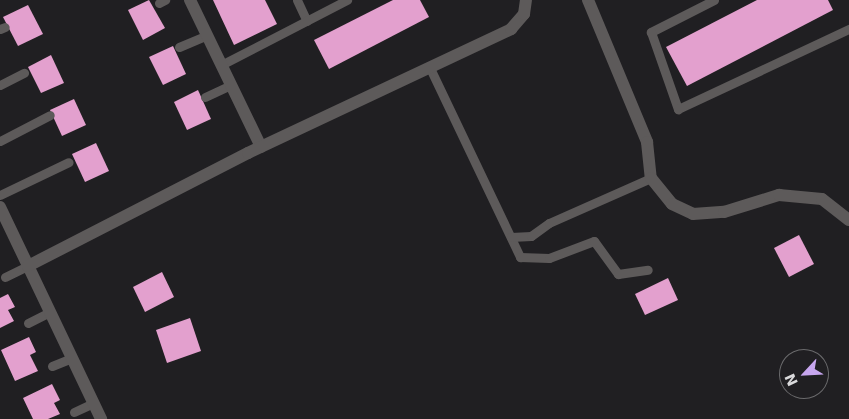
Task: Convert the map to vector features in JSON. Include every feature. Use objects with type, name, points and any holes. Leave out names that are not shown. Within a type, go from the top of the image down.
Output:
[{"type":"street","points":[[190,0],[261,147]]},
{"type":"street","points":[[28,266],[261,147],[429,66],[511,29],[524,14],[526,0]]},
{"type":"street","points":[[588,0],[648,142],[651,178],[672,204],[693,214],[724,212],[780,195],[822,199],[849,220]]},
{"type":"street","points":[[0,207],[101,419]]},
{"type":"lane","points":[[297,0],[307,21]]},
{"type":"lane","points":[[221,65],[347,0]]},
{"type":"lane","points":[[714,0],[651,32],[678,109],[849,29]]},
{"type":"lane","points":[[179,47],[207,35]]},
{"type":"lane","points":[[429,66],[520,257],[549,258],[594,241],[618,274],[648,270]]},
{"type":"lane","points":[[0,85],[24,73]]},
{"type":"lane","points":[[205,97],[231,85]]},
{"type":"lane","points":[[0,141],[50,115]]},
{"type":"lane","points":[[0,195],[69,162]]},
{"type":"lane","points":[[511,237],[530,236],[549,224],[651,178]]},
{"type":"lane","points":[[5,278],[28,266]]},
{"type":"lane","points":[[28,323],[50,312]]},
{"type":"lane","points":[[52,366],[72,358]]},
{"type":"lane","points":[[74,412],[94,403]]},
{"type":"building","points":[[149,0],[165,28],[143,40],[128,10]]},
{"type":"building","points":[[213,0],[265,0],[277,24],[234,45]]},
{"type":"building","points":[[393,0],[420,0],[429,17],[329,69],[314,40]]},
{"type":"building","points":[[757,0],[828,0],[833,10],[687,86],[666,47]]},
{"type":"building","points":[[28,5],[43,34],[18,46],[3,17]]},
{"type":"building","points":[[173,46],[186,74],[163,85],[149,57]]},
{"type":"building","points":[[51,55],[64,83],[41,93],[28,67]]},
{"type":"building","points":[[198,90],[211,119],[187,130],[174,102]]},
{"type":"building","points":[[74,99],[86,125],[62,136],[50,110]]},
{"type":"building","points":[[96,143],[109,171],[85,182],[72,154]]},
{"type":"building","points":[[799,235],[814,264],[789,277],[774,248]]},
{"type":"building","points":[[162,272],[174,297],[145,312],[133,287]]},
{"type":"building","points":[[668,278],[678,300],[645,315],[635,294]]},
{"type":"building","points":[[8,294],[15,307],[8,310],[14,321],[0,328],[0,298]]},
{"type":"building","points":[[190,318],[201,351],[167,363],[156,330]]},
{"type":"building","points":[[29,337],[36,352],[30,355],[38,371],[15,381],[1,350]]},
{"type":"building","points":[[52,384],[60,400],[54,403],[60,414],[48,419],[33,419],[23,398]]}]
